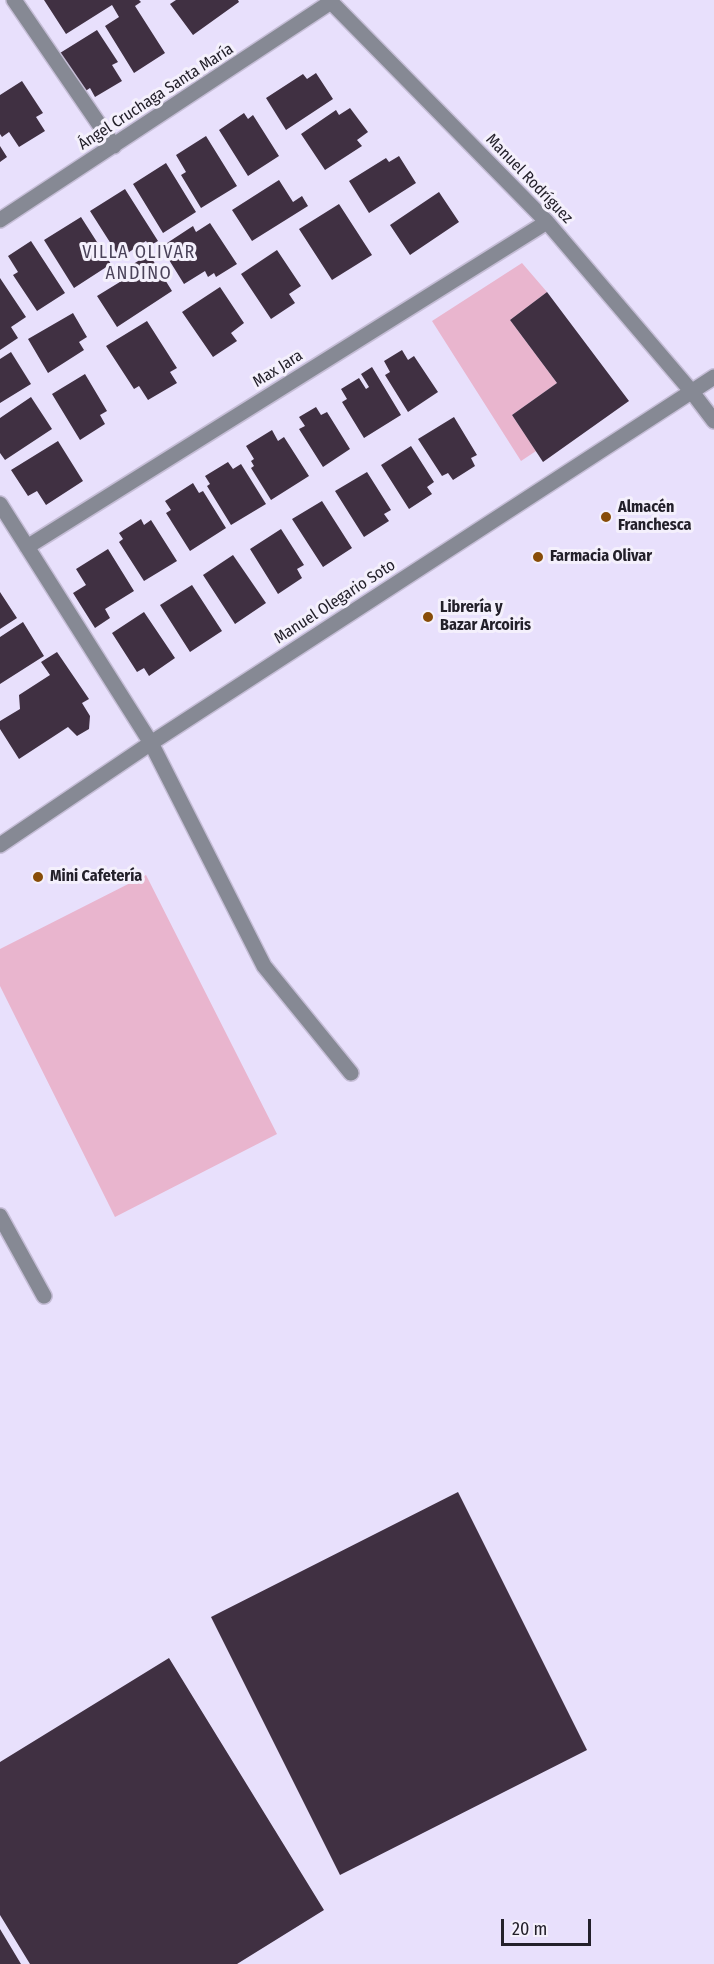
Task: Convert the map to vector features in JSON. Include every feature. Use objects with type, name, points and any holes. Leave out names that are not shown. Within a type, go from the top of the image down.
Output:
[{"type":"street","points":[[14,0],[114,146]]},
{"type":"street","name":"Ángel Cruchaga Santa María","points":[[0,220],[330,1]]},
{"type":"street","name":"Manuel Rodríguez","points":[[330,1],[547,222],[714,421]]},
{"type":"street","name":"Max Jara","points":[[27,547],[547,222]]},
{"type":"street","name":"Manuel Olegario Soto","points":[[0,845],[150,743],[714,377]]},
{"type":"street","points":[[0,504],[150,743],[264,966],[351,1073]]},
{"type":"street","points":[[0,1216],[44,1296]]},
{"type":"shaded area","points":[[522,263],[547,292],[510,320],[557,383],[512,415],[536,451],[521,461],[432,321]]},
{"type":"shaded area","points":[[146,875],[277,1134],[115,1217],[0,986],[0,949]]},
{"type":"building","points":[[44,0],[139,0],[141,2],[135,6],[165,53],[134,73],[105,26],[119,17],[112,5],[66,34]]},
{"type":"building","points":[[176,0],[238,0],[239,2],[193,35],[170,4]]},
{"type":"building","points":[[97,30],[118,62],[112,65],[122,81],[95,97],[90,88],[84,92],[60,53]]},
{"type":"building","points":[[316,73],[333,99],[286,130],[266,98],[303,74],[307,79]]},
{"type":"building","points":[[22,81],[43,113],[36,117],[45,131],[19,147],[9,132],[2,137],[0,134],[0,95]]},
{"type":"building","points":[[350,108],[368,132],[357,140],[362,146],[325,170],[301,134],[336,110],[339,115]]},
{"type":"building","points":[[244,113],[248,119],[253,115],[279,156],[248,176],[219,130]]},
{"type":"building","points":[[206,136],[237,186],[201,208],[181,175],[186,172],[176,155]]},
{"type":"building","points":[[0,146],[7,157],[0,162]]},
{"type":"building","points":[[399,156],[416,183],[369,213],[349,181],[386,158],[389,162]]},
{"type":"building","points":[[166,163],[196,212],[163,233],[133,184]]},
{"type":"building","points":[[279,180],[293,202],[302,196],[308,206],[252,241],[232,210]]},
{"type":"building","points":[[125,189],[158,241],[149,246],[146,241],[120,258],[90,211]]},
{"type":"building","points":[[439,192],[459,222],[410,255],[390,225]]},
{"type":"building","points":[[339,204],[372,255],[332,280],[299,229]]},
{"type":"building","points":[[81,217],[111,264],[74,288],[44,240]]},
{"type":"building","points":[[210,223],[237,264],[216,277],[214,273],[208,277],[205,271],[184,284],[161,247],[193,226],[196,232]]},
{"type":"building","points":[[31,241],[65,293],[37,311],[13,275],[18,272],[8,256]]},
{"type":"building","points":[[277,250],[301,286],[289,294],[295,303],[271,319],[241,274]]},
{"type":"building","points":[[149,254],[172,291],[117,327],[97,296],[128,277],[124,270]]},
{"type":"building","points":[[0,278],[26,317],[11,327],[18,338],[0,350]]},
{"type":"building","points":[[220,287],[244,323],[231,333],[237,341],[213,357],[182,312]]},
{"type":"building","points":[[547,292],[629,401],[543,462],[512,415],[557,383],[510,320]]},
{"type":"building","points":[[73,313],[87,337],[79,342],[84,350],[48,373],[28,339]]},
{"type":"building","points":[[147,321],[177,368],[170,372],[177,383],[148,400],[139,386],[134,389],[106,346]]},
{"type":"building","points":[[402,350],[408,360],[414,356],[438,392],[408,412],[385,375],[390,372],[384,361]]},
{"type":"building","points":[[11,352],[31,384],[0,403],[0,359]]},
{"type":"building","points":[[372,367],[401,415],[364,438],[342,402],[347,399],[341,389],[359,378],[366,389],[369,387],[361,374]]},
{"type":"building","points":[[85,374],[107,411],[100,415],[105,424],[80,440],[52,394]]},
{"type":"building","points":[[31,397],[52,429],[5,460],[0,453],[0,418]]},
{"type":"building","points":[[316,407],[321,415],[327,412],[350,449],[323,467],[299,429],[305,426],[299,417]]},
{"type":"building","points":[[454,417],[477,455],[471,458],[475,466],[453,480],[448,473],[442,476],[418,439]]},
{"type":"building","points":[[272,430],[278,441],[284,437],[309,476],[271,500],[251,468],[254,466],[251,461],[254,459],[246,446]]},
{"type":"building","points":[[58,441],[83,481],[46,505],[37,491],[28,496],[11,470]]},
{"type":"building","points":[[411,446],[434,482],[427,487],[432,494],[409,509],[381,465]]},
{"type":"building","points":[[228,462],[233,469],[241,464],[266,504],[231,525],[207,486],[210,484],[205,476]]},
{"type":"building","points":[[367,472],[391,510],[384,514],[389,521],[364,537],[335,491]]},
{"type":"building","points":[[193,483],[199,493],[203,491],[226,528],[190,551],[166,513],[171,510],[165,501]]},
{"type":"building","points":[[322,501],[352,548],[323,567],[292,519]]},
{"type":"building","points":[[141,519],[144,525],[151,520],[177,561],[144,581],[119,542],[123,539],[119,533]]},
{"type":"building","points":[[281,529],[304,565],[297,569],[302,578],[278,594],[250,549]]},
{"type":"building","points":[[108,549],[134,591],[105,609],[110,618],[95,628],[73,593],[86,585],[76,569]]},
{"type":"building","points":[[233,555],[266,603],[235,624],[203,575]]},
{"type":"building","points":[[192,585],[222,631],[190,652],[160,605]]},
{"type":"building","points":[[0,592],[17,618],[0,629]]},
{"type":"building","points":[[144,612],[175,658],[149,676],[144,668],[137,672],[112,633]]},
{"type":"building","points":[[23,622],[44,656],[0,684],[0,637]]},
{"type":"building","points":[[57,652],[89,699],[82,703],[90,716],[89,729],[77,736],[68,727],[19,759],[0,729],[0,721],[20,709],[19,695],[50,675],[41,662]]},
{"type":"building","points":[[458,1492],[587,1750],[340,1875],[211,1617]]},
{"type":"building","points":[[169,1658],[324,1910],[237,1964],[30,1964],[0,1915],[0,1762]]},
{"type":"building","points":[[0,1929],[21,1964],[0,1964]]},
{"type":"place","name":"Almacén Franchesca","points":[[606,517]]},
{"type":"place","name":"Farmacia Olivar","points":[[538,557]]},
{"type":"place","name":"Librería y Bazar Arcoiris","points":[[428,617]]},
{"type":"place","name":"Mini Cafetería","points":[[38,877]]},
{"type":"district","name":"VILLA OLIVAR ANDINO","points":[[139,263]]}]
